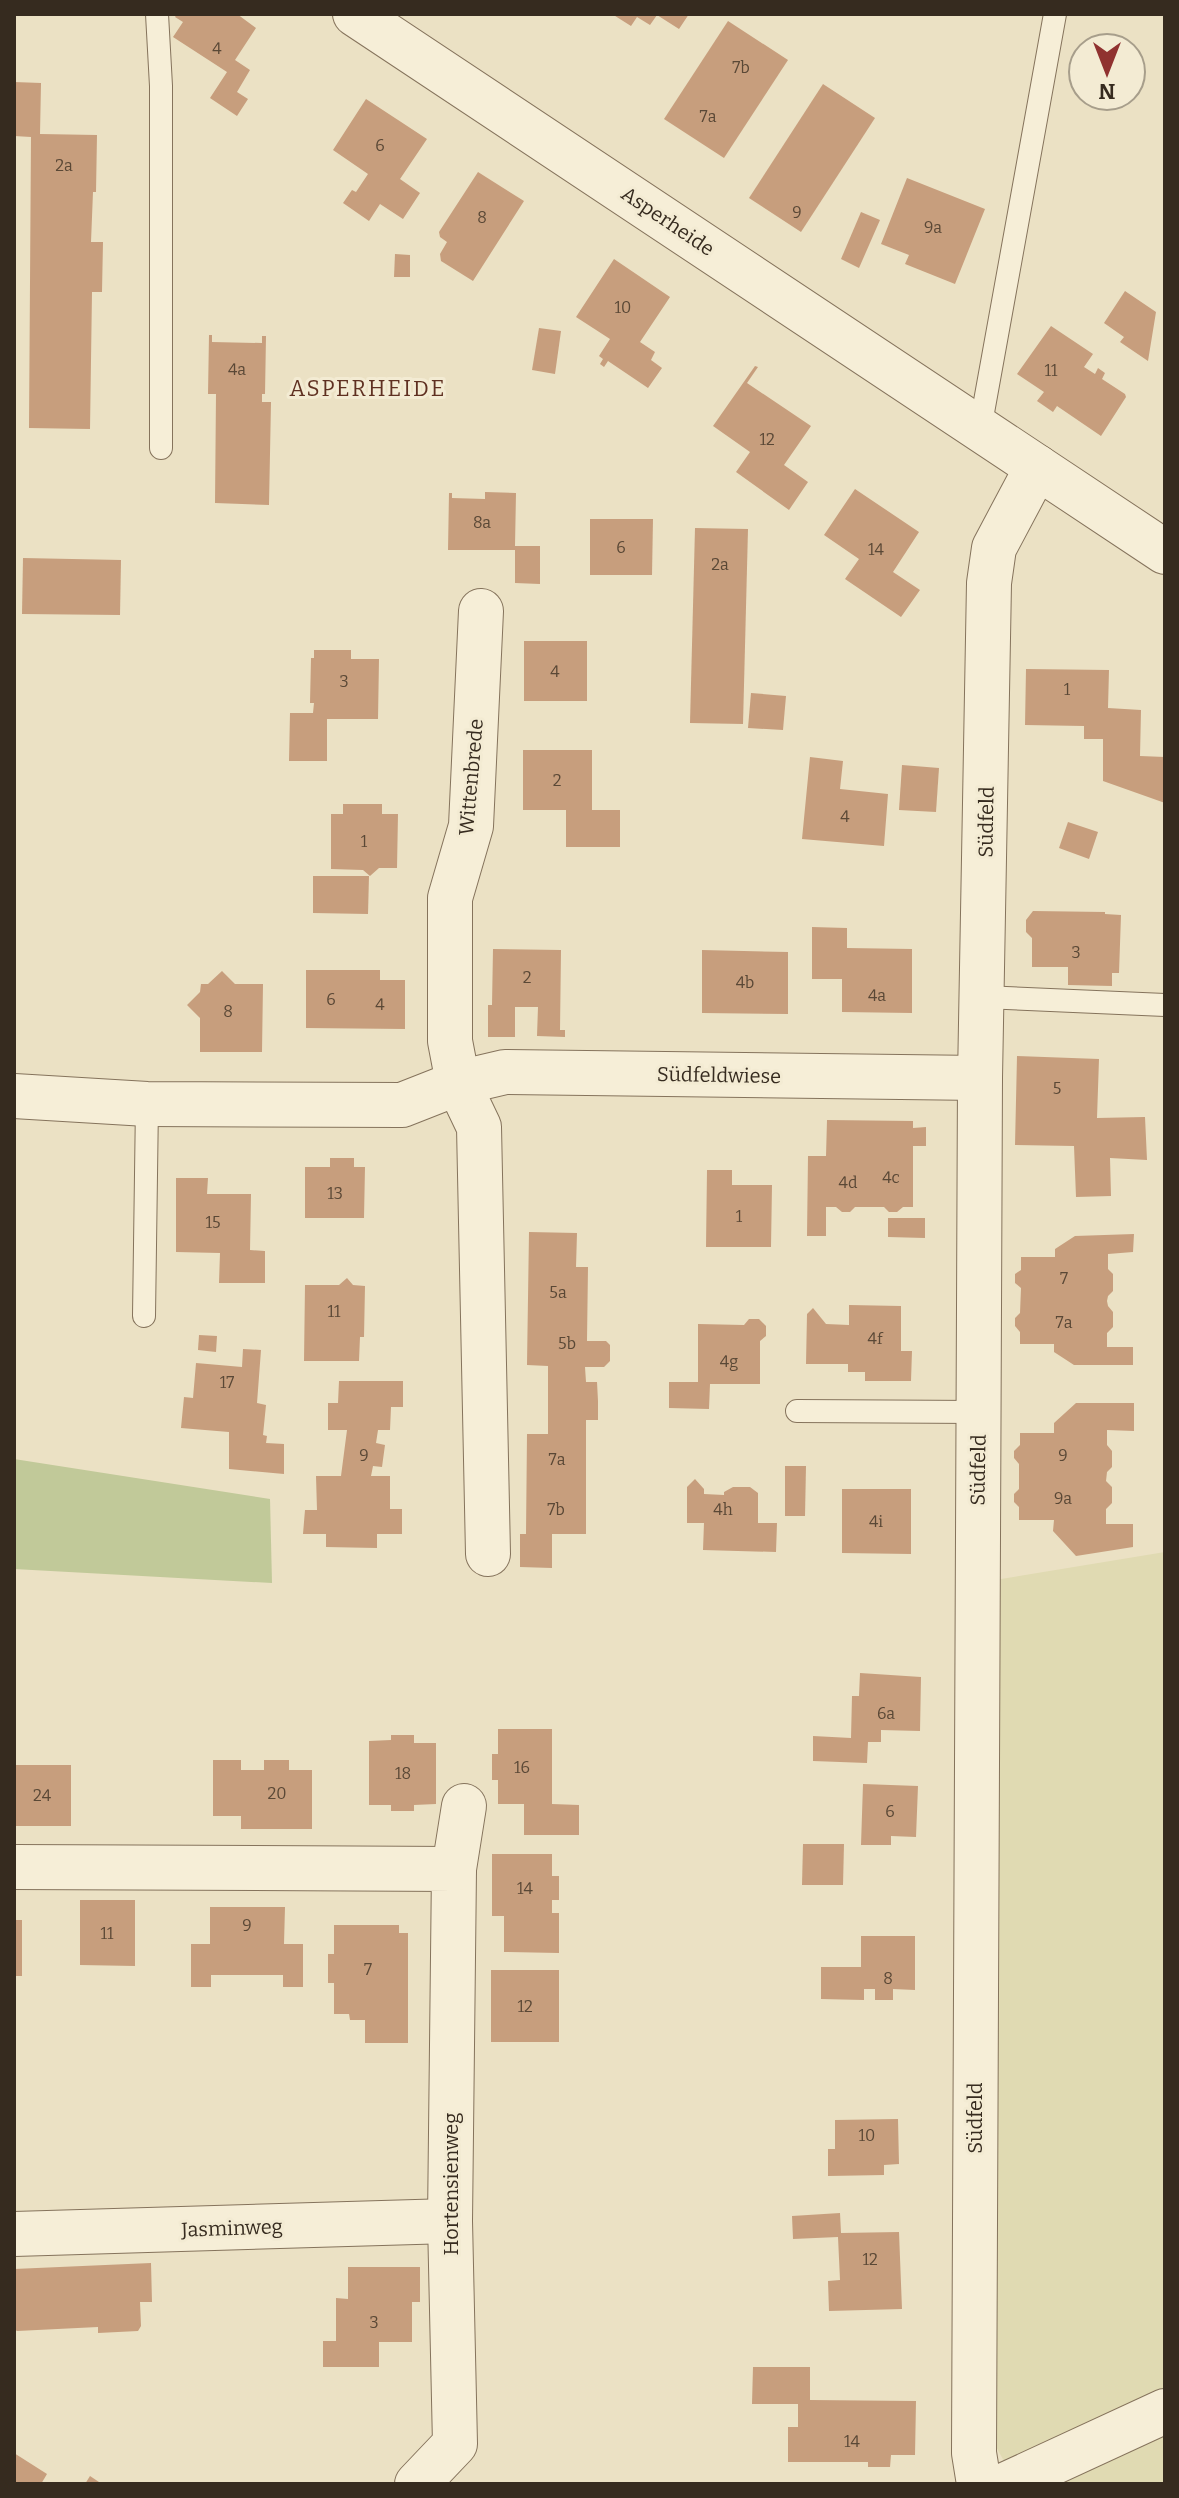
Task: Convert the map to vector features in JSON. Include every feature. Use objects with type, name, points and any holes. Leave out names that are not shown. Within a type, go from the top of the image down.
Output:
[{"type":"street","name":"Asperheide","points":[[355,14],[1165,552]]},
{"type":"street","name":"Südfeld","points":[[979,2484],[974,2453],[978,1412],[980,1078],[989,583],[994,548],[1037,467]]},
{"type":"street","name":"Wittenbrede","points":[[458,1083],[450,1041],[450,898],[471,826],[481,611]]},
{"type":"street","name":"Südfeldwiese","points":[[14,1096],[147,1104],[402,1105],[458,1083],[505,1072],[980,1078]]},
{"type":"street","points":[[458,1083],[479,1127],[488,1554]]},
{"type":"street","name":"Hortensienweg","points":[[417,2484],[455,2444],[450,2221],[454,1869],[464,1806]]},
{"type":"street","points":[[14,1867],[454,1869]]},
{"type":"street","name":"Jasminweg","points":[[14,2234],[450,2221]]},
{"type":"street","points":[[1007,2484],[1165,2411]]},
{"type":"lane","points":[[157,14],[161,86],[161,448]]},
{"type":"lane","points":[[980,429],[1055,14]]},
{"type":"lane","points":[[983,997],[1165,1005]]},
{"type":"lane","points":[[144,1316],[147,1104]]},
{"type":"lane","points":[[797,1411],[978,1412]]},
{"type":"shaded area","points":[[1165,1552],[1165,2388],[1004,2461],[986,2429],[989,1581]]},
{"type":"shaded area","points":[[1165,2429],[1165,2484],[1043,2484]]},
{"type":"green space","points":[[14,1459],[270,1499],[272,1583],[14,1569]]},
{"type":"building","points":[[177,14],[237,14],[256,28],[235,60],[250,70],[237,92],[248,99],[237,116],[210,98],[227,72],[173,37],[183,22],[175,17]]},
{"type":"building","points":[[612,14],[689,14],[679,29],[657,15],[650,25],[637,17],[631,26]]},
{"type":"building","points":[[728,21],[788,60],[724,158],[664,119]]},
{"type":"building","points":[[14,82],[41,83],[40,134],[97,135],[91,242],[103,242],[102,292],[92,292],[90,429],[29,428],[31,137],[14,136]]},
{"type":"building","points":[[823,84],[875,118],[801,232],[749,198]]},
{"type":"building","points":[[366,99],[427,139],[400,179],[420,193],[403,219],[380,204],[369,221],[343,203],[352,190],[356,192],[368,174],[333,150]]},
{"type":"building","points":[[478,172],[524,201],[473,281],[441,261],[440,254],[447,242],[439,232]]},
{"type":"building","points":[[907,178],[985,209],[955,284],[905,264],[909,255],[881,244]]},
{"type":"building","points":[[861,212],[880,220],[859,268],[841,259]]},
{"type":"building","points":[[395,254],[410,255],[410,277],[394,277]]},
{"type":"building","points":[[614,259],[670,297],[640,342],[655,352],[651,360],[662,368],[648,388],[608,361],[604,367],[600,364],[603,359],[599,356],[610,339],[576,317]]},
{"type":"building","points":[[1125,291],[1156,312],[1148,361],[1120,342],[1124,337],[1104,323]]},
{"type":"building","points":[[1051,326],[1093,354],[1084,367],[1095,374],[1098,368],[1105,373],[1102,379],[1125,394],[1101,436],[1057,406],[1053,412],[1037,401],[1044,392],[1017,374]]},
{"type":"building","points":[[539,328],[561,331],[555,374],[532,370]]},
{"type":"building","points":[[209,335],[212,335],[212,342],[262,343],[262,336],[266,336],[265,394],[262,394],[262,402],[271,402],[269,505],[215,503],[216,394],[208,394]]},
{"type":"building","points":[[755,366],[758,367],[747,383],[811,426],[784,465],[808,482],[789,510],[736,472],[750,452],[713,426]]},
{"type":"building","points":[[855,489],[919,532],[893,572],[920,590],[901,617],[845,579],[859,559],[824,535]]},
{"type":"building","points":[[485,492],[516,493],[515,546],[540,546],[540,584],[515,583],[515,550],[448,550],[449,493],[452,493],[452,498],[485,499]]},
{"type":"building","points":[[590,519],[653,519],[652,575],[590,575]]},
{"type":"building","points":[[695,528],[748,529],[743,724],[690,723]]},
{"type":"building","points":[[23,558],[121,560],[120,615],[22,614]]},
{"type":"building","points":[[524,641],[587,641],[587,701],[524,701]]},
{"type":"building","points":[[314,650],[351,650],[351,659],[379,659],[378,719],[327,719],[327,761],[289,761],[290,713],[313,713],[314,703],[310,703]]},
{"type":"building","points":[[1026,669],[1109,670],[1108,708],[1141,710],[1140,756],[1165,757],[1165,803],[1103,781],[1103,739],[1084,739],[1084,726],[1025,725]]},
{"type":"building","points":[[751,693],[786,696],[783,730],[748,728]]},
{"type":"building","points":[[523,750],[592,750],[592,810],[620,810],[620,847],[566,847],[566,810],[523,810]]},
{"type":"building","points":[[810,757],[843,761],[840,789],[888,794],[884,846],[802,839]]},
{"type":"building","points":[[902,765],[939,768],[936,812],[899,810]]},
{"type":"building","points":[[343,804],[382,804],[382,814],[398,814],[397,868],[379,868],[370,876],[363,870],[331,869],[331,814],[343,814]]},
{"type":"building","points":[[1068,822],[1098,832],[1089,859],[1059,848]]},
{"type":"building","points":[[313,876],[369,876],[368,914],[313,913]]},
{"type":"building","points":[[1033,911],[1121,915],[1119,973],[1112,973],[1112,986],[1068,985],[1068,967],[1032,967],[1032,938],[1026,932],[1026,920]]},
{"type":"building","points":[[812,927],[847,928],[847,948],[912,949],[912,1013],[842,1012],[842,979],[812,979]]},
{"type":"building","points":[[493,949],[561,950],[560,1030],[565,1030],[565,1037],[537,1036],[538,1007],[515,1007],[515,1037],[488,1037]]},
{"type":"building","points":[[702,950],[788,952],[788,1014],[702,1013]]},
{"type":"building","points":[[306,970],[380,970],[380,980],[405,980],[405,1029],[306,1028]]},
{"type":"building","points":[[222,971],[235,984],[263,984],[262,1052],[200,1052],[200,1018],[187,1005],[200,992],[201,984],[208,984]]},
{"type":"building","points":[[1017,1056],[1099,1059],[1097,1118],[1145,1117],[1147,1160],[1110,1158],[1111,1196],[1076,1197],[1074,1146],[1015,1145]]},
{"type":"building","points":[[827,1120],[913,1121],[913,1128],[926,1127],[926,1146],[913,1146],[913,1207],[889,1212],[884,1207],[855,1207],[850,1212],[842,1212],[836,1207],[826,1207],[826,1236],[807,1236],[808,1156],[826,1156]]},
{"type":"building","points":[[330,1158],[354,1158],[354,1167],[365,1167],[364,1218],[305,1218],[305,1167],[330,1167]]},
{"type":"building","points":[[707,1170],[732,1170],[732,1185],[772,1185],[771,1247],[706,1247]]},
{"type":"building","points":[[176,1178],[208,1178],[207,1194],[251,1194],[250,1250],[265,1251],[265,1283],[219,1283],[220,1253],[176,1252]]},
{"type":"building","points":[[888,1218],[925,1218],[925,1238],[888,1237]]},
{"type":"building","points":[[529,1232],[577,1233],[576,1267],[588,1267],[587,1341],[606,1341],[610,1345],[610,1361],[604,1367],[585,1367],[586,1382],[597,1382],[598,1401],[598,1420],[586,1420],[586,1534],[552,1534],[552,1568],[520,1567],[520,1534],[526,1534],[527,1434],[548,1434],[548,1366],[527,1365]]},
{"type":"building","points":[[1134,1234],[1133,1252],[1108,1254],[1113,1291],[1107,1301],[1113,1312],[1113,1327],[1107,1333],[1107,1347],[1133,1347],[1133,1365],[1074,1365],[1054,1352],[1054,1344],[1020,1344],[1015,1318],[1020,1313],[1021,1288],[1015,1283],[1015,1274],[1021,1270],[1021,1257],[1055,1257],[1055,1249],[1075,1236]]},
{"type":"building","points":[[347,1278],[353,1285],[365,1286],[364,1337],[360,1337],[359,1361],[304,1361],[305,1285],[339,1285]]},
{"type":"building","points":[[849,1305],[901,1306],[901,1351],[912,1351],[911,1381],[865,1381],[865,1372],[848,1372],[848,1364],[806,1364],[807,1314],[813,1308],[826,1324],[849,1325]]},
{"type":"building","points":[[749,1319],[759,1319],[766,1326],[766,1336],[760,1341],[760,1384],[710,1384],[709,1409],[669,1408],[669,1382],[698,1382],[698,1324],[744,1325]]},
{"type":"building","points":[[199,1335],[217,1336],[216,1352],[198,1350]]},
{"type":"building","points":[[243,1349],[261,1350],[257,1403],[266,1405],[263,1435],[267,1436],[266,1443],[284,1444],[284,1474],[229,1469],[229,1432],[181,1428],[184,1397],[193,1398],[196,1363],[242,1367]]},
{"type":"building","points":[[339,1381],[403,1381],[403,1407],[391,1407],[390,1430],[378,1430],[376,1443],[385,1445],[382,1467],[373,1466],[371,1476],[390,1476],[390,1509],[402,1509],[402,1534],[377,1534],[377,1548],[326,1547],[326,1534],[303,1534],[305,1510],[317,1510],[316,1476],[341,1476],[347,1430],[328,1430],[328,1403],[338,1403]]},
{"type":"building","points":[[1076,1403],[1134,1403],[1134,1431],[1107,1430],[1112,1467],[1107,1472],[1106,1481],[1112,1487],[1112,1503],[1106,1509],[1106,1524],[1133,1524],[1133,1547],[1076,1556],[1053,1531],[1054,1520],[1019,1520],[1019,1507],[1014,1502],[1014,1494],[1019,1489],[1019,1464],[1014,1458],[1014,1451],[1020,1445],[1020,1433],[1054,1433],[1054,1423]]},
{"type":"building","points":[[785,1466],[806,1466],[805,1516],[785,1516]]},
{"type":"building","points":[[695,1479],[704,1489],[704,1494],[724,1495],[733,1487],[750,1487],[758,1493],[758,1523],[777,1523],[776,1552],[703,1550],[704,1523],[687,1523],[687,1487]]},
{"type":"building","points":[[842,1489],[911,1489],[911,1554],[842,1553]]},
{"type":"building","points":[[860,1673],[921,1677],[920,1731],[881,1730],[881,1742],[868,1742],[867,1763],[813,1761],[813,1736],[851,1738],[852,1696],[859,1696]]},
{"type":"building","points":[[498,1729],[552,1729],[552,1804],[579,1805],[579,1835],[524,1835],[524,1804],[498,1804],[498,1780],[492,1780],[492,1754],[498,1754]]},
{"type":"building","points":[[391,1735],[414,1735],[414,1743],[436,1743],[436,1804],[414,1805],[414,1811],[391,1811],[391,1805],[369,1805],[369,1741],[391,1740]]},
{"type":"building","points":[[213,1760],[241,1760],[241,1770],[264,1770],[264,1760],[289,1760],[289,1770],[312,1770],[312,1829],[241,1829],[241,1816],[213,1816]]},
{"type":"building","points":[[14,1765],[71,1765],[71,1826],[14,1826]]},
{"type":"building","points":[[863,1784],[918,1786],[916,1837],[891,1836],[891,1845],[861,1845]]},
{"type":"building","points":[[803,1844],[844,1844],[843,1885],[802,1885]]},
{"type":"building","points":[[492,1854],[552,1854],[552,1876],[559,1876],[559,1900],[552,1900],[552,1913],[559,1913],[559,1953],[504,1952],[504,1916],[492,1916]]},
{"type":"building","points":[[80,1900],[135,1900],[135,1966],[80,1965]]},
{"type":"building","points":[[210,1907],[285,1907],[284,1944],[303,1944],[303,1987],[283,1987],[283,1975],[211,1975],[211,1987],[191,1987],[191,1944],[210,1944]]},
{"type":"building","points":[[14,1920],[22,1920],[22,1976],[14,1976]]},
{"type":"building","points":[[334,1925],[399,1925],[399,1933],[408,1933],[408,2043],[365,2043],[365,2020],[350,2020],[349,2014],[334,2014],[334,1983],[328,1983],[328,1954],[334,1954]]},
{"type":"building","points":[[861,1936],[915,1936],[915,1990],[893,1989],[893,2000],[875,2000],[875,1989],[864,1989],[864,2000],[821,1999],[821,1967],[861,1967]]},
{"type":"building","points":[[491,1970],[559,1970],[559,2042],[491,2042]]},
{"type":"building","points":[[898,2119],[899,2164],[884,2165],[884,2175],[828,2176],[828,2149],[835,2149],[835,2120]]},
{"type":"building","points":[[840,2213],[841,2233],[899,2232],[902,2309],[829,2311],[828,2281],[840,2280],[838,2237],[793,2239],[792,2216]]},
{"type":"building","points":[[151,2263],[152,2302],[140,2302],[141,2326],[138,2331],[98,2333],[98,2327],[14,2329],[14,2269]]},
{"type":"building","points":[[348,2267],[420,2267],[420,2302],[412,2302],[412,2342],[379,2342],[379,2367],[323,2367],[323,2341],[336,2341],[336,2298],[348,2299]]},
{"type":"building","points":[[753,2367],[810,2367],[810,2400],[916,2401],[915,2455],[891,2455],[890,2467],[868,2467],[868,2462],[788,2462],[788,2427],[798,2427],[798,2404],[752,2404]]},
{"type":"building","points":[[14,2453],[47,2474],[41,2484],[14,2484]]},
{"type":"building","points":[[90,2476],[102,2484],[85,2484]]},
{"type":"district","name":"ASPERHEIDE","points":[[368,388]]}]
